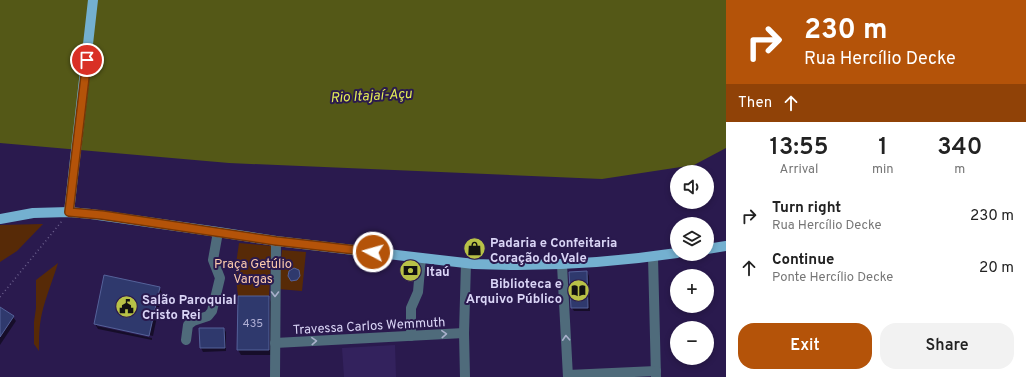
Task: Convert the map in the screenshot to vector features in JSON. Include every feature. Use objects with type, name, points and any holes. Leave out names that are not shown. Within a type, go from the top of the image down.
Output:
[{"type":"main road","points":[[69,212],[93,0]]},
{"type":"main road","points":[[0,219],[33,213],[69,212],[102,215],[276,241],[466,263],[562,265],[670,254]]},
{"type":"main road","points":[[714,248],[726,246]]},
{"type":"street","points":[[186,340],[188,325],[193,321],[208,316],[212,311],[220,278],[213,260],[218,232]]},
{"type":"street","points":[[276,241],[276,377]]},
{"type":"street","points":[[562,265],[568,376],[656,374],[652,257]]},
{"type":"street","points":[[411,336],[411,308],[418,292],[421,258]]},
{"type":"street","points":[[465,377],[464,333],[466,263]]},
{"type":"street","name":"Travessa Carlos Wemmuth","points":[[275,343],[464,333]]},
{"type":"path","points":[[0,296],[69,212]]},
{"type":"shaded area","points":[[395,345],[396,377],[344,377],[342,348]]},
{"type":"green space","points":[[43,224],[17,251],[0,262],[0,225]]},
{"type":"green space","name":"Praça Getúlio Vargas","points":[[239,243],[272,246],[269,296],[238,296],[235,271]]},
{"type":"green space","points":[[282,250],[306,252],[302,291],[278,289]]},
{"type":"green space","points":[[58,263],[42,313],[39,351],[34,344],[36,280]]},
{"type":"water","name":"Rio Itajaí-Açu","points":[[0,0],[726,0],[726,148],[694,165],[670,165],[670,169],[602,179],[229,163],[0,143]]},
{"type":"building","points":[[294,268],[299,270],[300,276],[297,280],[291,281],[288,276],[289,271]]},
{"type":"building","name":"Biblioteca e Arquivo Público","points":[[587,271],[588,308],[571,308],[569,272]]},
{"type":"building","name":"Salão Paroquial Cristo Rei","points":[[104,275],[160,287],[149,336],[94,324]]},
{"type":"building","points":[[238,296],[269,296],[269,350],[237,350]]},
{"type":"building","points":[[0,307],[14,316],[0,337]]},
{"type":"building","points":[[199,328],[224,328],[225,348],[200,348]]},
{"type":"place","name":"Padaria e Confeitaria Coração do Vale","points":[[474,249]]},
{"type":"place","name":"Itaú","points":[[411,271]]},
{"type":"place","name":"Biblioteca e Arquivo Público","points":[[578,290]]},
{"type":"place","name":"Salão Paroquial Cristo Rei","points":[[127,306]]},
{"type":"route","points":[[87,60],[69,212],[165,224],[263,240],[373,252]]}]
